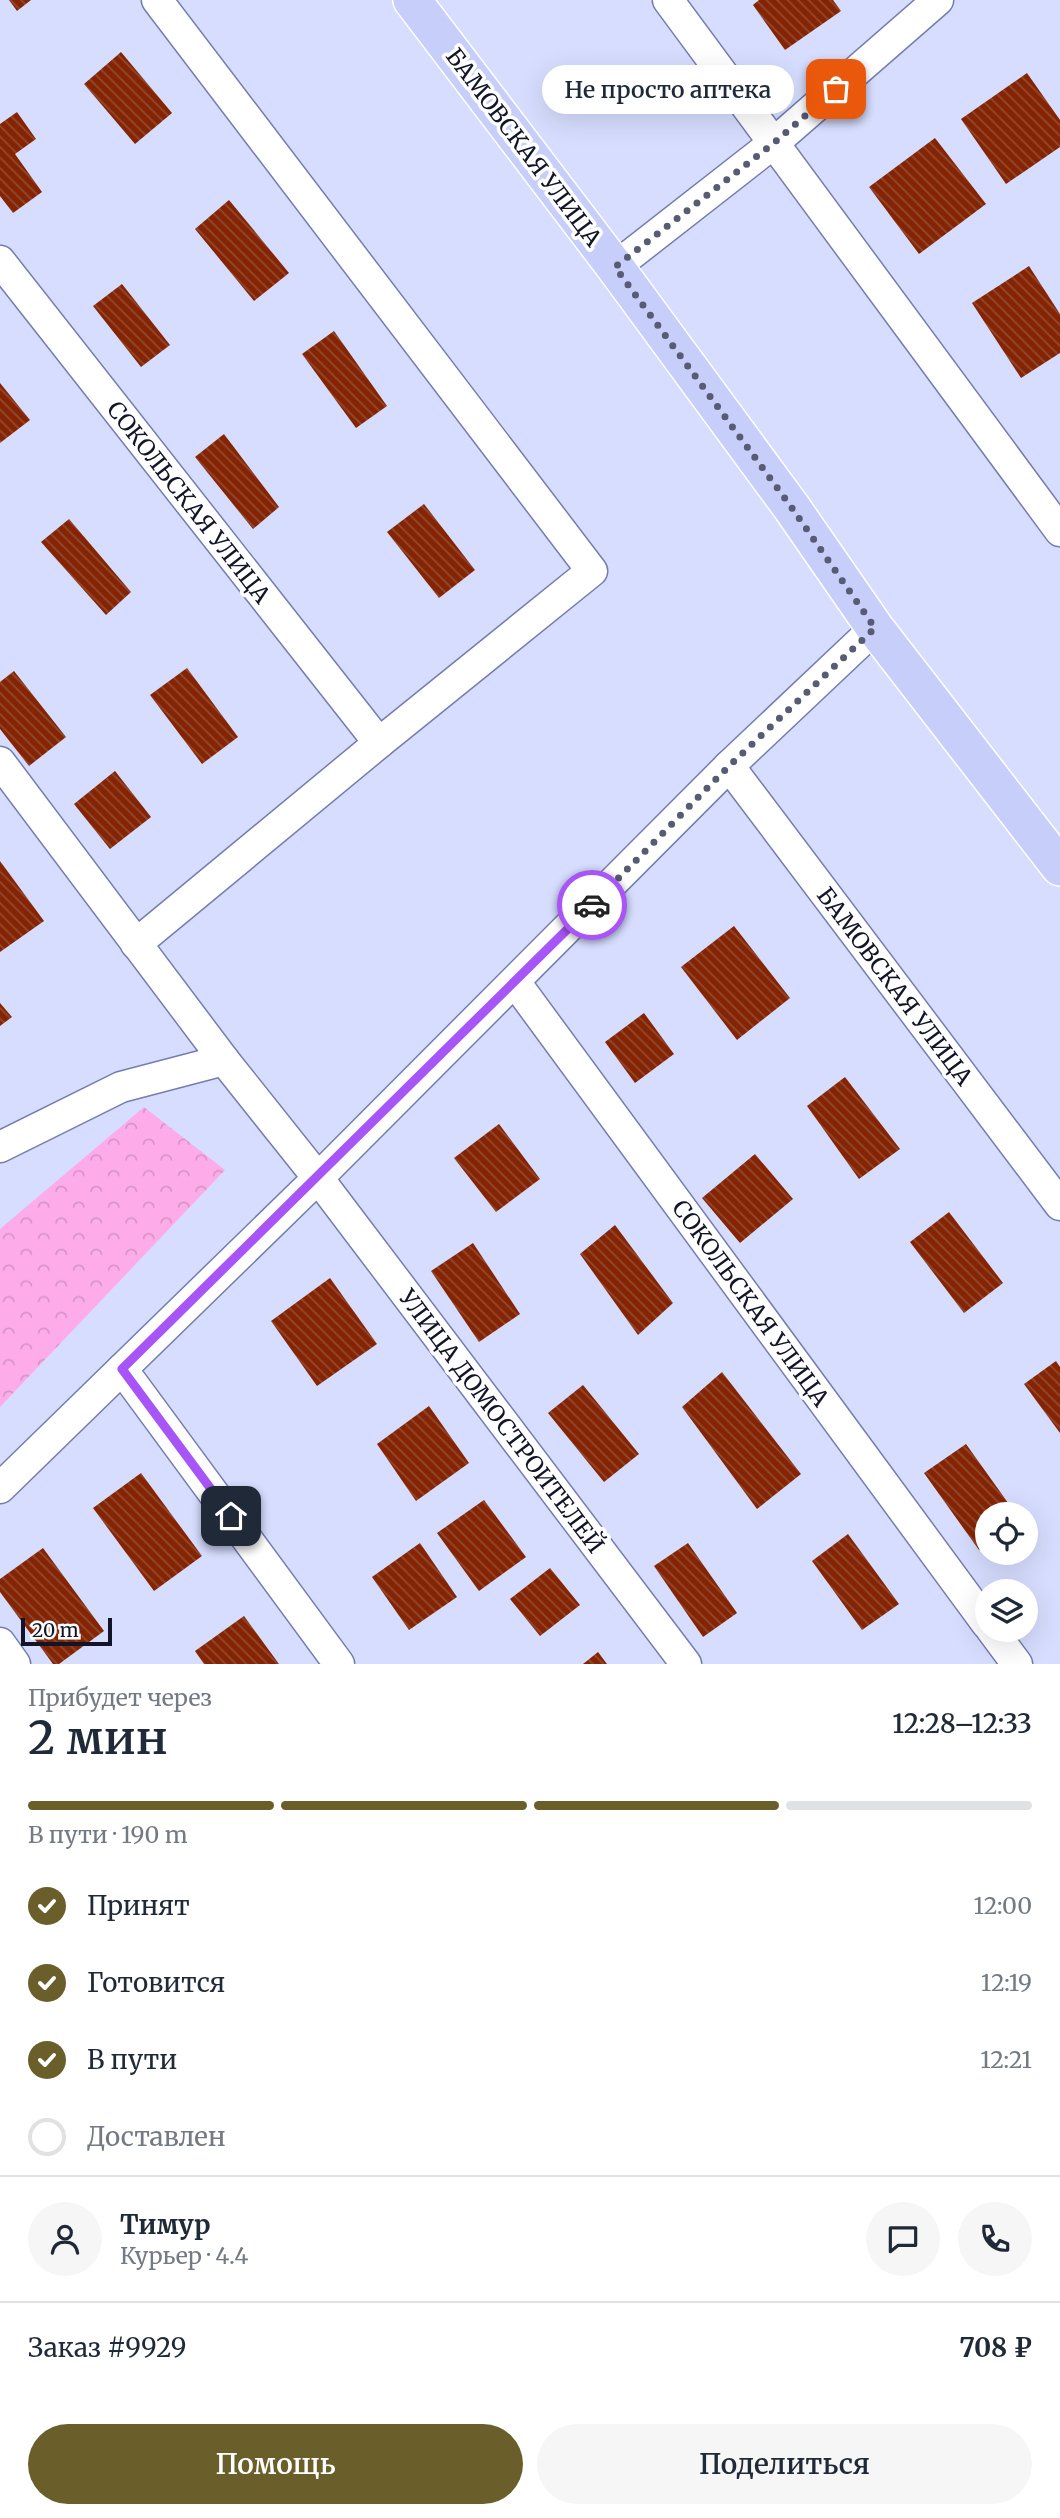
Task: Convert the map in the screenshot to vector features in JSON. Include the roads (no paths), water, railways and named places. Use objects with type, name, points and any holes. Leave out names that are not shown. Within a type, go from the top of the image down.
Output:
[{"type":"main road","name":"БАМОВСКАЯ УЛИЦА","points":[[412,0],[615,267],[792,508],[875,628],[1060,867]]},
{"type":"street","points":[[136,944],[592,571],[157,0]]},
{"type":"street","points":[[668,0],[1060,531]]},
{"type":"street","points":[[615,267],[775,142],[938,0]]},
{"type":"street","name":"СОКОЛЬСКАЯ УЛИЦА","points":[[0,261],[379,743]]},
{"type":"street","points":[[0,1488],[318,1178],[729,766],[875,628]]},
{"type":"street","points":[[0,762],[224,1060],[121,1087],[0,1147]]},
{"type":"street","name":"БАМОВСКАЯ УЛИЦА","points":[[729,766],[1060,1205]]},
{"type":"street","name":"СОКОЛЬСКАЯ УЛИЦА","points":[[515,982],[975,1608]]},
{"type":"street","name":"УЛИЦА ДОМОСТРОИТЕЛЕЙ","points":[[224,1060],[318,1178],[686,1664]]},
{"type":"street","points":[[122,1369],[340,1664]]},
{"type":"street","points":[[1001,1642],[1017,1664]]},
{"type":"street","points":[[0,1643],[15,1664]]},
{"type":"place","name":"Не просто аптека","points":[[836,89]]}]
